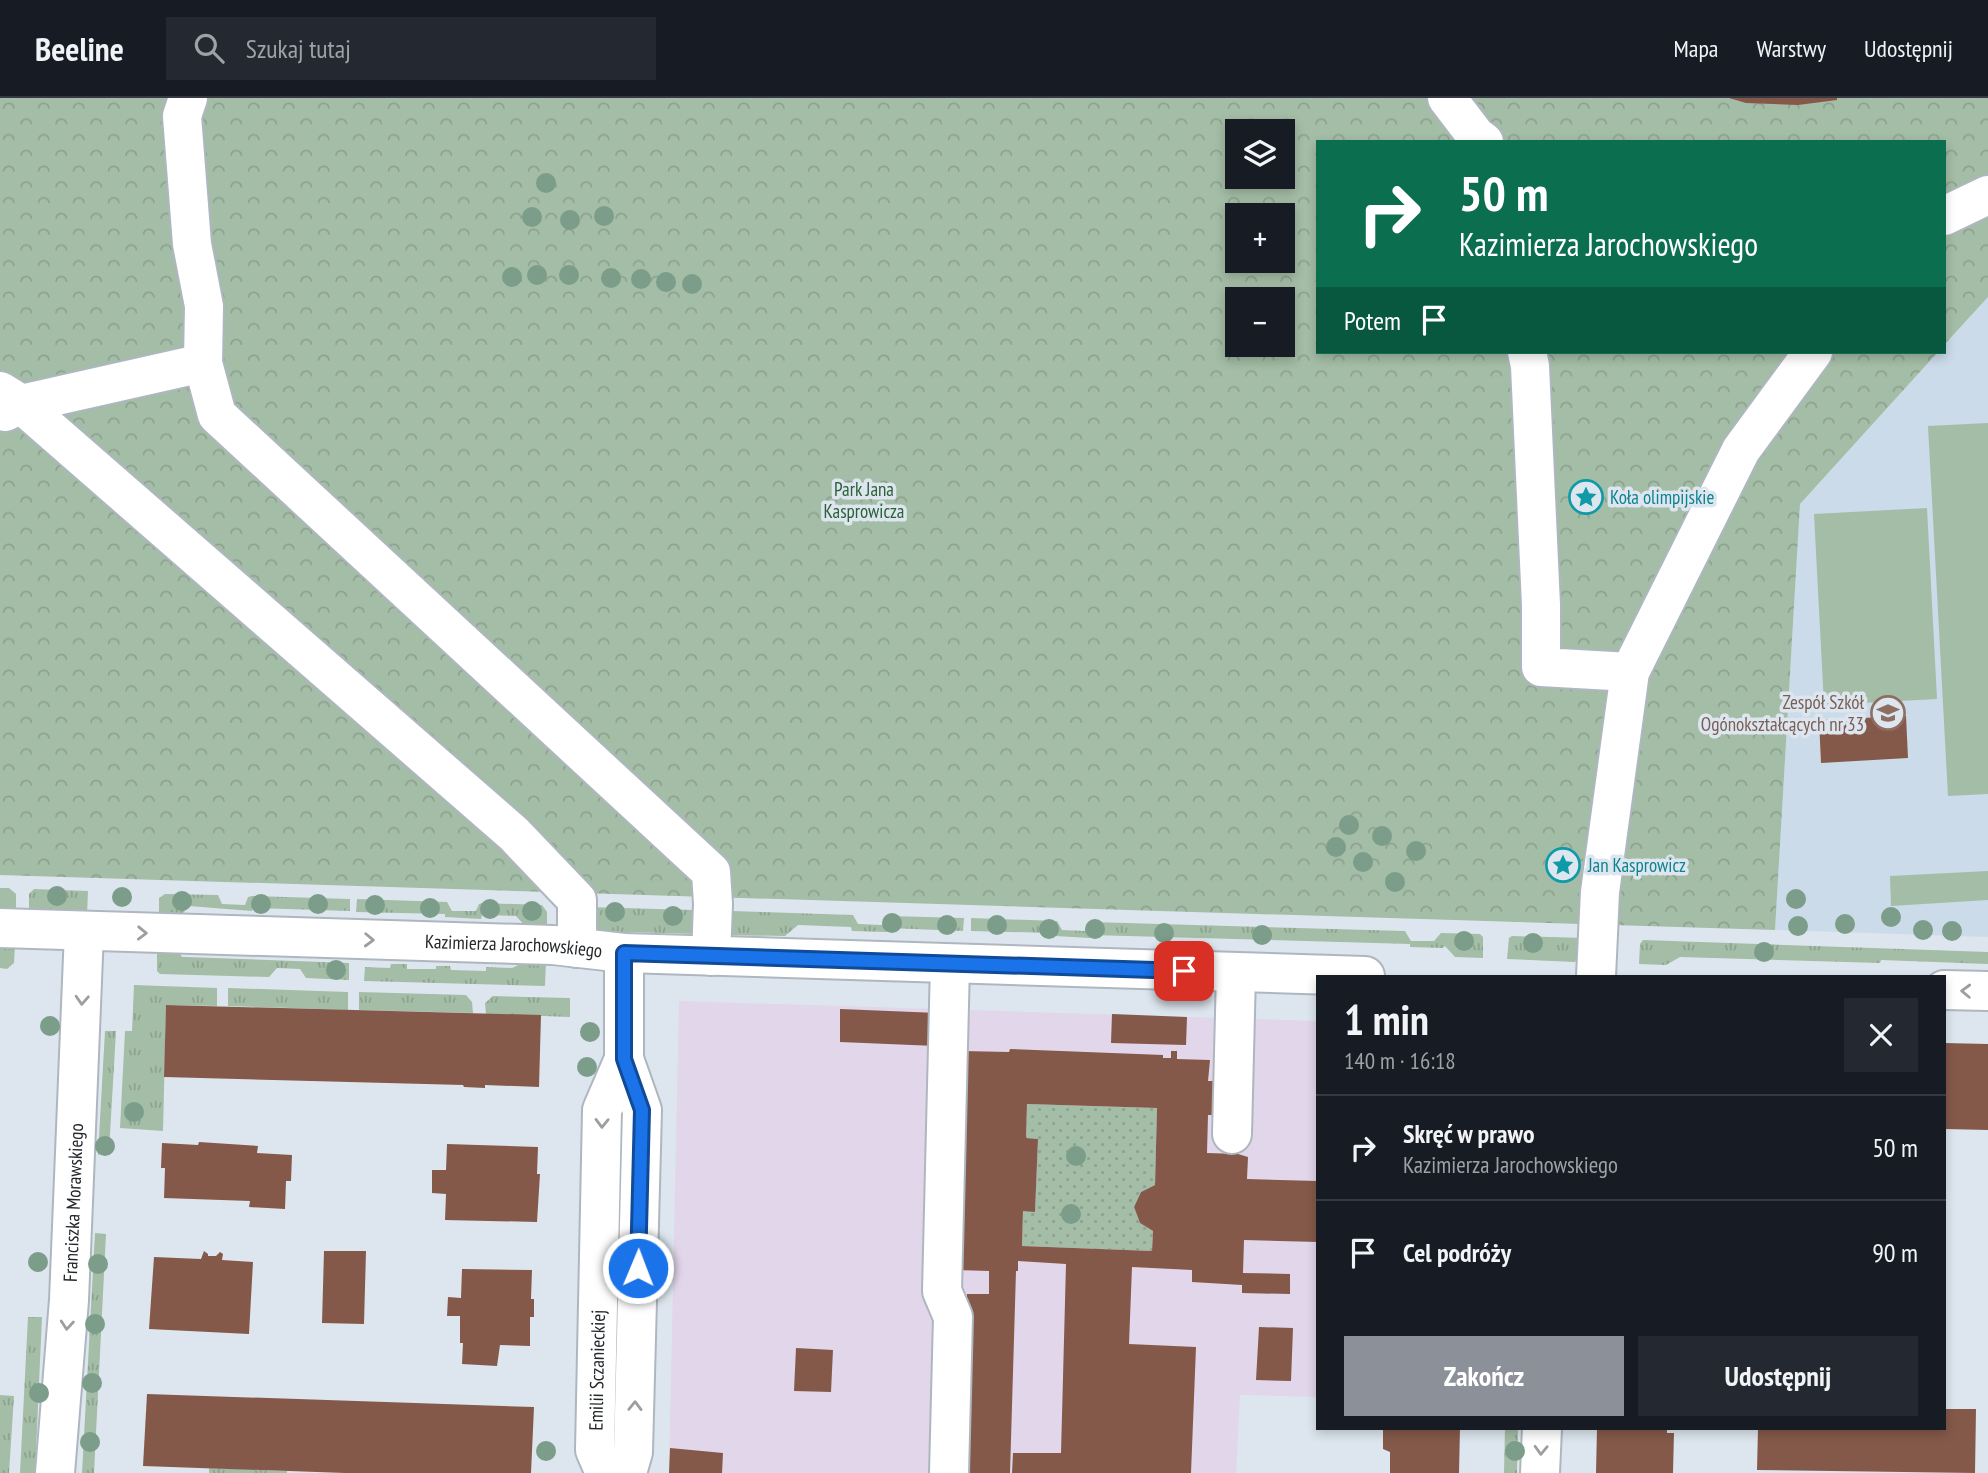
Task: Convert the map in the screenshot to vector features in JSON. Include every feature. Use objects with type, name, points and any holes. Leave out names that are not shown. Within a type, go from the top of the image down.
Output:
[{"type":"street","points":[[188,98],[182,116],[192,244],[204,306],[203,363],[217,415],[711,872],[711,956]]},
{"type":"street","points":[[1447,98],[1479,140]]},
{"type":"street","points":[[1946,215],[1988,195]]},
{"type":"street","points":[[1528,354],[1531,366],[1541,667],[1630,672]]},
{"type":"street","points":[[1596,975],[1601,892],[1630,672],[1741,450],[1812,354]]},
{"type":"street","points":[[7,403],[203,363]]},
{"type":"street","points":[[7,403],[514,834],[577,900],[577,948]]},
{"type":"street","name":"Kazimierza Jarochowskiego","points":[[0,928],[553,945],[624,953],[1322,975]]},
{"type":"street","name":"Franciszka Morawskiego","points":[[55,1473],[69,1300],[84,932]]},
{"type":"street","name":"Emilii Sczanieckiej","points":[[624,953],[624,1059],[642,1110],[634,1452],[627,1473]]},
{"type":"street","points":[[949,1473],[953,1317],[942,1292],[950,964]]},
{"type":"street","points":[[1232,1134],[1236,973]]},
{"type":"street","points":[[1946,990],[1988,992]]},
{"type":"street","name":"Emilii Sczanieckiej","points":[[605,1473],[596,1450],[602,1110],[624,1059]]},
{"type":"street","points":[[1540,1473],[1542,1430]]},
{"type":"shaded area","name":"Zespół Szkół Ogónokształcących nr 33","points":[[1988,297],[1988,937],[1775,930],[1800,504],[1936,354],[1946,354],[1946,343]]},
{"type":"shaded area","points":[[679,1001],[1316,1021],[1316,1397],[1240,1395],[1236,1473],[669,1473]]},
{"type":"green space","name":"Park Jana Kasprowicza","points":[[0,98],[1988,98],[1988,297],[1946,343],[1946,140],[1316,140],[1316,354],[1936,354],[1800,504],[1775,930],[0,875]]},
{"type":"green space","points":[[1988,423],[1988,794],[1948,796],[1928,426]]},
{"type":"green space","points":[[1927,508],[1937,699],[1824,705],[1814,514]]},
{"type":"green space","points":[[1988,871],[1988,900],[1891,906],[1890,876]]},
{"type":"green space","points":[[0,888],[9,888],[16,894],[16,913],[0,913]]},
{"type":"green space","points":[[34,889],[88,891],[87,916],[29,914],[29,894]]},
{"type":"green space","points":[[165,894],[218,895],[222,904],[245,905],[248,897],[252,896],[350,899],[350,911],[253,908],[252,911],[189,906],[179,918],[159,918],[159,898]]},
{"type":"green space","points":[[357,899],[447,902],[452,911],[476,911],[482,903],[542,905],[547,912],[547,929],[528,929],[516,916],[482,915],[481,919],[445,917],[445,914],[356,912]]},
{"type":"green space","points":[[587,907],[694,910],[700,934],[587,931]]},
{"type":"green space","points":[[730,911],[853,915],[858,924],[882,925],[889,916],[964,918],[963,931],[888,928],[887,932],[852,931],[851,927],[798,925],[785,936],[724,935]]},
{"type":"green space","points":[[971,918],[1057,921],[1062,930],[1085,931],[1091,922],[1405,931],[1411,941],[1434,941],[1441,933],[1480,934],[1483,937],[1483,958],[1455,957],[1445,946],[1410,947],[1410,944],[1091,935],[1090,938],[1055,936],[1054,933],[971,931]]},
{"type":"green space","points":[[1509,938],[1585,938],[1584,948],[1575,962],[1507,959]]},
{"type":"green space","points":[[1643,940],[1988,952],[1988,964],[1680,957],[1666,965],[1639,964],[1640,944]]},
{"type":"green space","points":[[0,944],[15,945],[14,963],[7,969],[0,968]]},
{"type":"green space","points":[[157,949],[177,949],[182,957],[349,963],[349,980],[306,978],[300,969],[277,968],[269,977],[160,974],[157,971]]},
{"type":"green space","points":[[529,960],[546,960],[545,986],[364,981],[365,967],[390,968],[391,964],[407,964],[407,969],[450,966],[451,970],[486,971],[486,967],[512,968]]},
{"type":"green space","points":[[134,985],[217,988],[217,1006],[166,1005],[163,1131],[120,1128],[125,1031],[132,1031]]},
{"type":"green space","points":[[228,988],[348,992],[348,1010],[228,1006]]},
{"type":"green space","points":[[359,992],[466,995],[472,1002],[473,1013],[359,1010]]},
{"type":"green space","points":[[493,996],[570,998],[570,1017],[486,1014],[485,1003]]},
{"type":"green space","points":[[105,1031],[116,1031],[109,1151],[98,1155]]},
{"type":"green space","points":[[1027,1104],[1157,1108],[1155,1185],[1141,1192],[1134,1207],[1140,1223],[1153,1231],[1152,1251],[1022,1246],[1023,1211],[1035,1211],[1038,1139],[1026,1138]]},
{"type":"green space","points":[[95,1233],[106,1234],[94,1473],[82,1473]]},
{"type":"green space","points":[[28,1317],[42,1317],[35,1473],[20,1473]]},
{"type":"green space","points":[[0,1395],[14,1396],[9,1473],[0,1473]]},
{"type":"green space","points":[[1505,1430],[1518,1430],[1517,1473],[1504,1473]]},
{"type":"green space","points":[[209,1468],[287,1471],[287,1473],[209,1473]]},
{"type":"building","points":[[1729,98],[1837,100],[1798,105],[1746,103]]},
{"type":"building","points":[[1906,716],[1908,758],[1821,763],[1819,720]]},
{"type":"building","points":[[166,1005],[541,1015],[539,1087],[485,1085],[485,1088],[463,1085],[164,1077]]},
{"type":"building","points":[[840,1009],[938,1013],[936,1046],[840,1042]]},
{"type":"building","points":[[1112,1014],[1187,1017],[1186,1045],[1111,1043]]},
{"type":"building","points":[[1946,1043],[1988,1044],[1988,1130],[1946,1129]]},
{"type":"building","points":[[1010,1049],[1163,1055],[1163,1058],[1171,1058],[1171,1051],[1177,1051],[1177,1059],[1210,1060],[1208,1081],[1215,1081],[1214,1115],[1208,1115],[1207,1153],[1248,1157],[1247,1179],[1316,1181],[1316,1242],[1244,1240],[1243,1273],[1290,1274],[1290,1294],[1242,1293],[1242,1285],[1192,1282],[1192,1270],[1132,1267],[1129,1344],[1196,1347],[1191,1473],[1012,1473],[1013,1453],[1061,1453],[1066,1264],[1018,1261],[1010,1473],[959,1473],[967,1294],[989,1294],[989,1271],[956,1270],[962,1051],[1009,1052]],"holes":[[[1027,1104],[1157,1108],[1155,1185],[1141,1192],[1134,1207],[1140,1223],[1153,1231],[1152,1251],[1022,1246],[1023,1211],[1035,1212],[1038,1139],[1026,1138]]]},
{"type":"building","points":[[199,1142],[258,1146],[257,1153],[292,1155],[291,1181],[286,1181],[285,1209],[249,1207],[250,1201],[164,1198],[162,1143],[198,1145]]},
{"type":"building","points":[[447,1144],[538,1147],[537,1174],[540,1174],[537,1222],[445,1220],[446,1194],[432,1193],[432,1170],[446,1170]]},
{"type":"building","points":[[204,1251],[208,1256],[216,1256],[220,1252],[223,1254],[222,1260],[253,1262],[249,1334],[149,1329],[154,1257],[201,1259]]},
{"type":"building","points":[[324,1251],[366,1251],[364,1324],[322,1323]]},
{"type":"building","points":[[462,1269],[532,1270],[531,1299],[534,1299],[534,1317],[530,1317],[530,1346],[500,1345],[497,1366],[462,1364],[460,1316],[447,1316],[448,1297],[461,1298]]},
{"type":"building","points":[[1259,1327],[1293,1328],[1291,1381],[1256,1380]]},
{"type":"building","points":[[796,1348],[833,1350],[831,1392],[794,1391]]},
{"type":"building","points":[[147,1394],[534,1407],[531,1473],[345,1473],[143,1466]]},
{"type":"building","points":[[1946,1409],[1976,1409],[1975,1473],[1757,1470],[1758,1430],[1946,1430]]},
{"type":"building","points":[[1383,1430],[1460,1430],[1459,1473],[1390,1473],[1390,1452],[1383,1449]]},
{"type":"building","points":[[1597,1430],[1667,1430],[1667,1433],[1674,1433],[1673,1473],[1596,1473]]},
{"type":"building","points":[[670,1448],[723,1453],[722,1473],[669,1473]]},
{"type":"place","name":"Koła olimpijskie","points":[[1586,497]]},
{"type":"place","name":"Zespół Szkół Ogónokształcących nr 33","points":[[1888,713]]},
{"type":"place","name":"Jan Kasprowicz","points":[[1563,865]]},
{"type":"route","points":[[638,1268],[642,1110],[624,1059],[624,953],[1184,971]]}]
